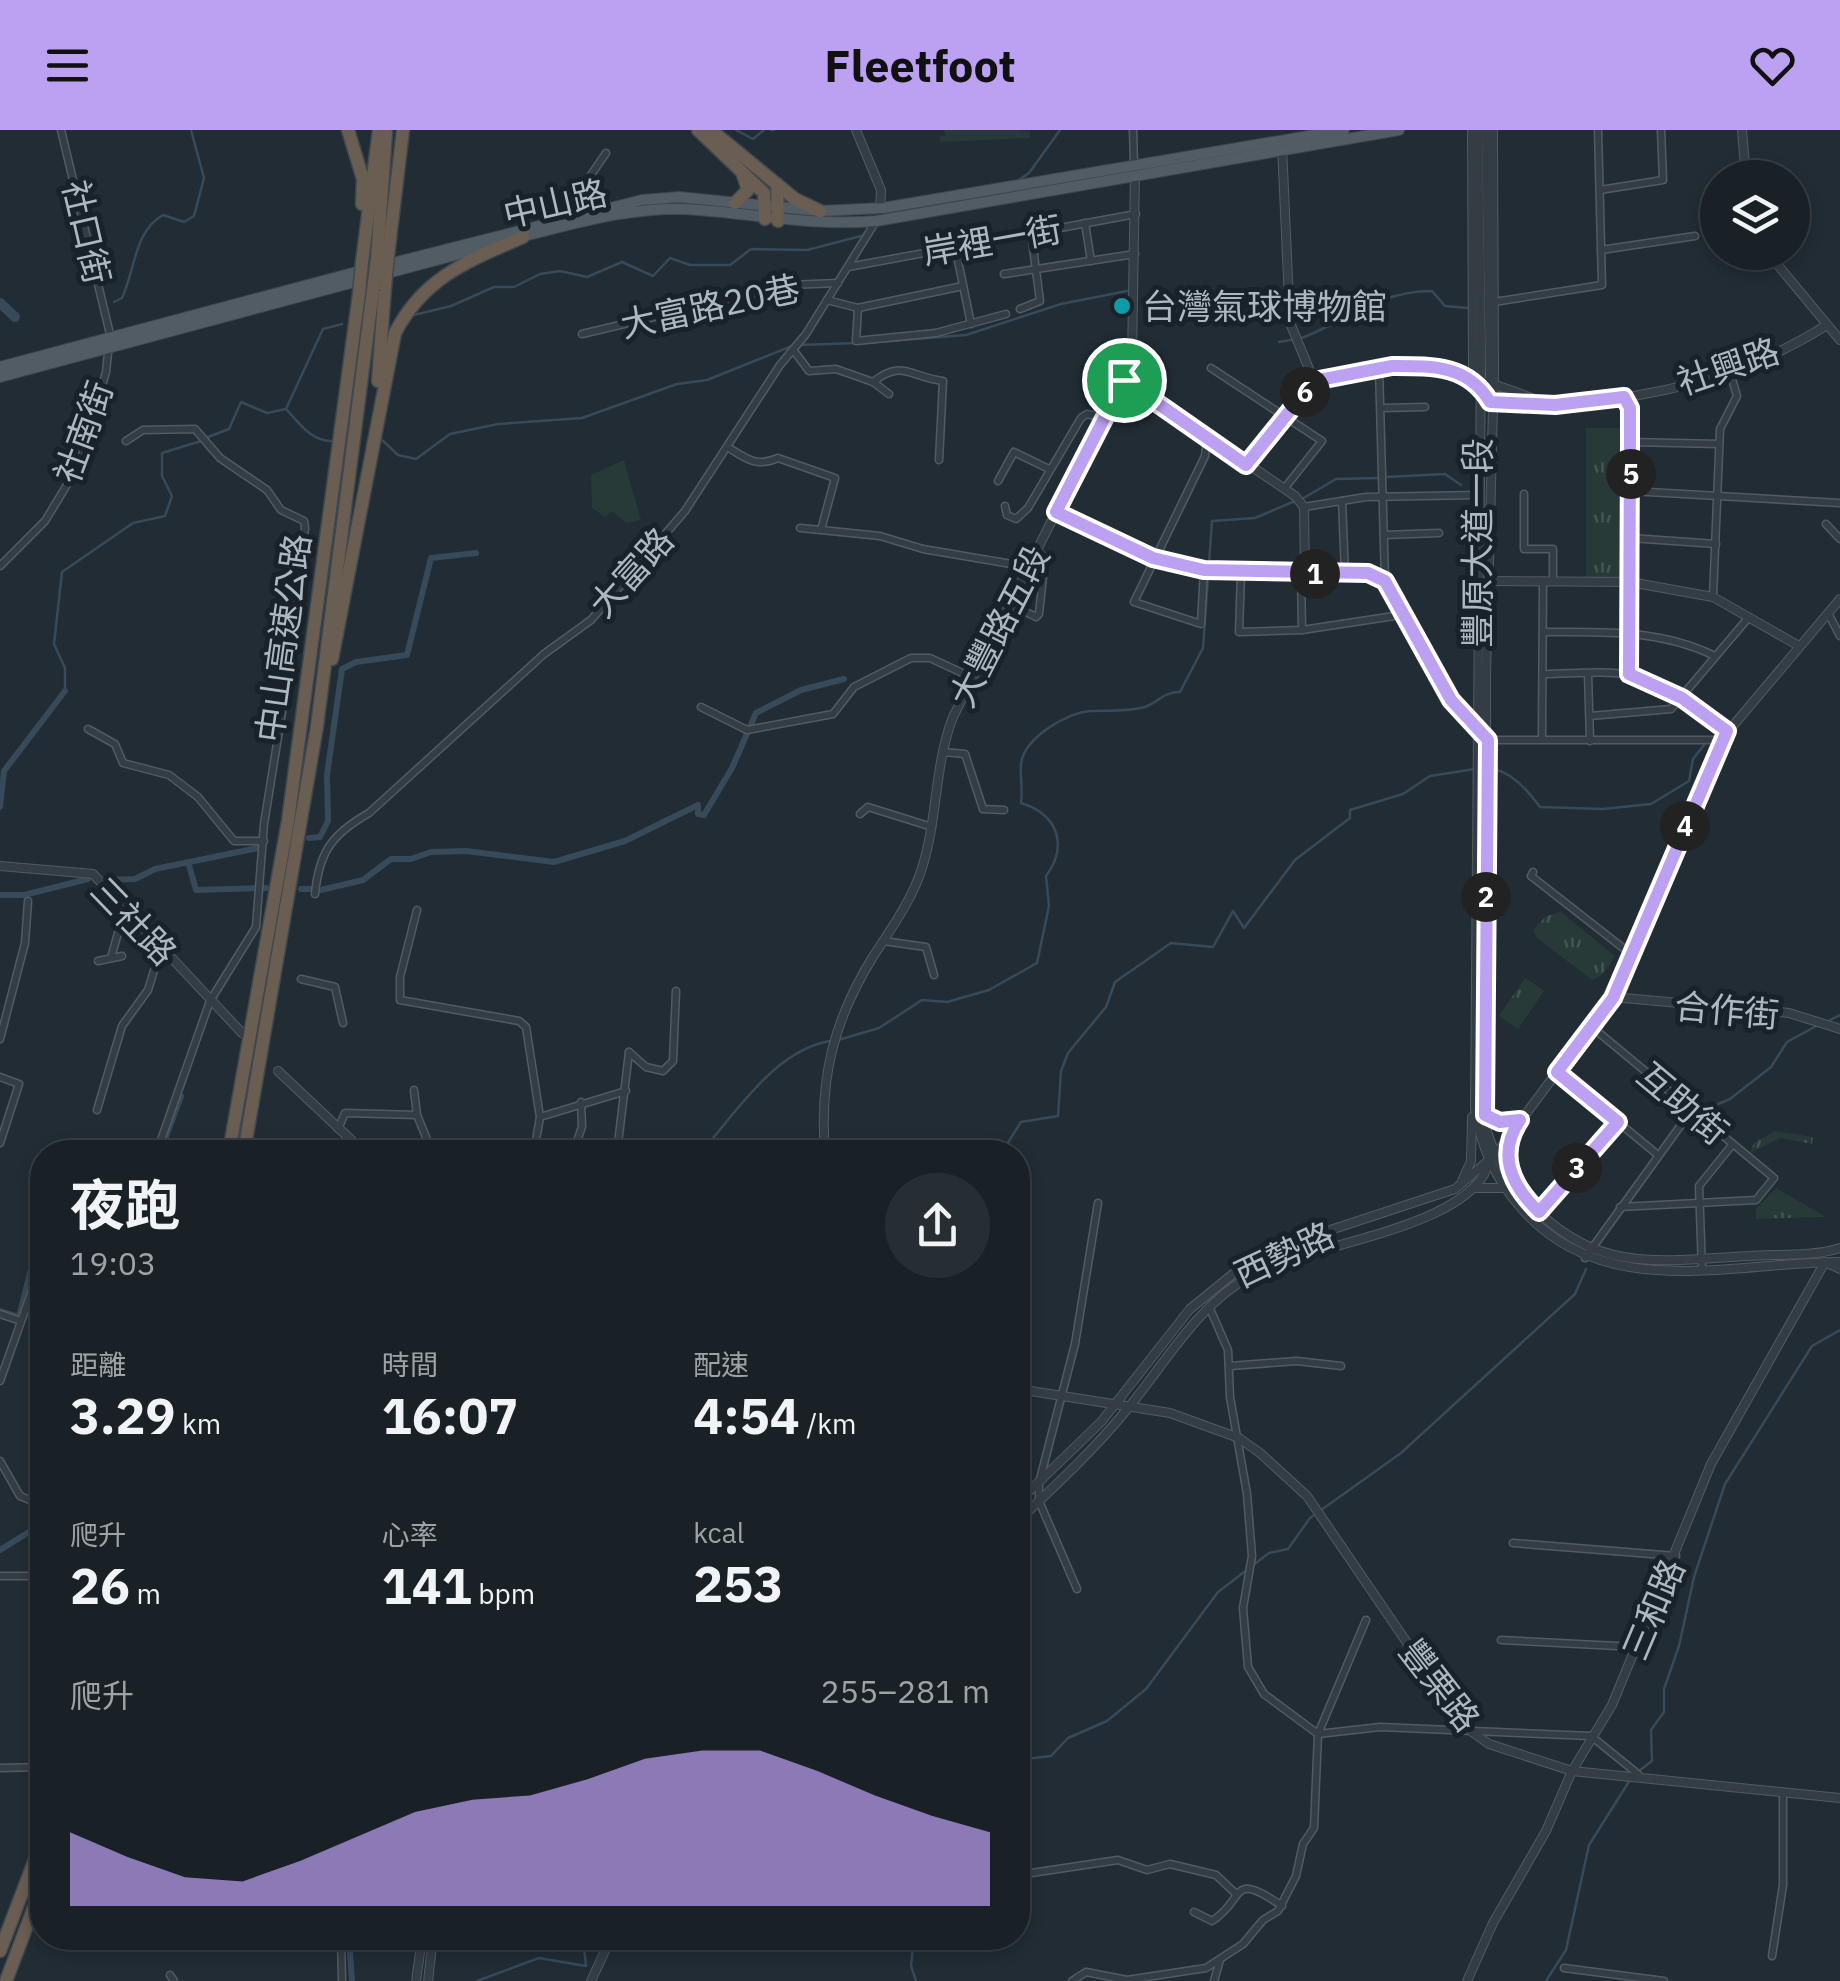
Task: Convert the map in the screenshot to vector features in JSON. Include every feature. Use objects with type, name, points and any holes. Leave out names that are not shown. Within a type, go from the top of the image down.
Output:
[{"type":"highway","points":[[348,130],[363,179],[365,241]]},
{"type":"highway","name":"中山高速公路","points":[[376,259],[365,241],[382,130]]},
{"type":"highway","name":"中山高速公路","points":[[246,1140],[318,726],[376,259],[382,130]]},
{"type":"highway","points":[[376,259],[403,130]]},
{"type":"highway","points":[[698,130],[764,193],[772,215]]},
{"type":"highway","points":[[711,130],[777,184],[820,211]]},
{"type":"highway","points":[[735,203],[748,190],[742,170]]},
{"type":"highway","points":[[772,215],[777,184]]},
{"type":"highway","points":[[318,726],[390,349],[415,301],[455,266],[523,237]]},
{"type":"highway","points":[[372,290],[372,444]]},
{"type":"highway","name":"中山高速公路","points":[[230,1140],[288,821],[372,290]]},
{"type":"highway","points":[[0,1950],[30,1871]]},
{"type":"highway","points":[[6,1981],[30,1918]]},
{"type":"main road","points":[[1282,146],[1344,130]]},
{"type":"main road","points":[[1311,137],[1398,130]]},
{"type":"main road","name":"中山路","points":[[0,368],[596,208],[678,197],[735,203],[772,215],[882,208],[1134,164],[1282,146]]},
{"type":"main road","name":"中山路","points":[[0,377],[109,340],[393,275],[523,237],[647,211],[772,215],[830,225],[876,221],[1135,177],[1282,146]]},
{"type":"street","name":"社口街","points":[[61,130],[109,340]]},
{"type":"street","points":[[856,130],[881,190],[882,208],[876,221]]},
{"type":"street","points":[[1133,130],[1134,164]]},
{"type":"street","points":[[1475,130],[1484,348]]},
{"type":"street","name":"豐原大道一段","points":[[1475,130],[1474,370],[1478,381]]},
{"type":"street","points":[[1484,348],[1490,130]]},
{"type":"street","name":"豐原大道一段","points":[[1490,130],[1494,302],[1487,581],[1485,1115],[1493,1157],[1504,1188],[1546,1234],[1585,1258],[1632,1270],[1825,1262],[1840,1265]]},
{"type":"street","points":[[1494,302],[1602,286],[1598,130]]},
{"type":"street","points":[[1600,190],[1663,180],[1661,130]]},
{"type":"street","points":[[1742,130],[1744,160]]},
{"type":"street","points":[[1282,146],[1292,337],[1314,381]]},
{"type":"street","points":[[578,194],[606,153]]},
{"type":"street","name":"大豐路五段","points":[[824,1140],[824,1078],[836,1024],[922,871],[933,827],[942,752],[952,717],[1132,361],[1137,214],[1134,164]]},
{"type":"street","name":"岸裡一街","points":[[847,267],[1137,214]]},
{"type":"street","name":"大富路","points":[[315,894],[314,862],[338,831],[376,806],[544,654],[598,612],[686,511],[876,221]]},
{"type":"street","points":[[1085,224],[1091,261]]},
{"type":"street","points":[[1020,310],[1040,301],[1030,232]]},
{"type":"street","points":[[1601,250],[1695,236]]},
{"type":"street","points":[[955,246],[971,324]]},
{"type":"street","points":[[1004,274],[1136,254]]},
{"type":"street","points":[[1782,270],[1840,340]]},
{"type":"street","name":"大富路20巷","points":[[582,334],[788,284],[838,283]]},
{"type":"street","points":[[827,300],[858,308],[963,286]]},
{"type":"street","points":[[858,308],[856,340],[936,333],[1006,314]]},
{"type":"street","name":"社興路","points":[[1490,402],[1547,404],[1624,397],[1730,372],[1827,326]]},
{"type":"street","name":"社南街","points":[[0,566],[45,521],[79,465],[98,406],[109,340]]},
{"type":"street","name":"豐原大道一段","points":[[1484,348],[1478,381],[1474,1108],[1481,1143],[1539,1212],[1592,1248],[1648,1260],[1838,1250]]},
{"type":"street","name":"豐原大道一段","points":[[1484,348],[1491,382]]},
{"type":"street","points":[[794,351],[808,371],[847,371],[889,394]]},
{"type":"street","points":[[1246,465],[1314,381],[1379,368],[1426,366],[1491,382],[1547,404]]},
{"type":"street","points":[[873,382],[888,369],[897,368],[943,380],[939,460]]},
{"type":"street","points":[[1212,368],[1322,442],[1283,490]]},
{"type":"street","points":[[1379,368],[1385,581],[1451,700],[1476,728],[1488,740],[1721,740]]},
{"type":"street","points":[[1714,597],[1720,430],[1737,396],[1730,372]]},
{"type":"street","points":[[1124,380],[1304,508],[1384,496],[1478,495]]},
{"type":"street","points":[[1478,381],[1490,402]]},
{"type":"street","points":[[1624,397],[1630,408],[1629,674]]},
{"type":"street","points":[[1382,408],[1425,407]]},
{"type":"street","points":[[1005,506],[1007,514],[1016,518],[1028,508],[1081,418],[1087,414],[1104,418]]},
{"type":"street","points":[[126,441],[159,428],[195,429],[220,458],[267,490],[281,510],[304,521],[293,644],[264,841],[268,856],[253,938],[210,1001],[158,1140]]},
{"type":"street","points":[[1204,570],[1201,624],[1134,602],[1205,456],[1207,438]]},
{"type":"street","points":[[1630,442],[1719,444]]},
{"type":"street","points":[[729,448],[751,462],[762,464],[778,458],[835,478],[821,530]]},
{"type":"street","points":[[998,481],[1014,452],[1049,469]]},
{"type":"street","points":[[1631,492],[1840,503]]},
{"type":"street","points":[[1524,494],[1524,549],[1553,549],[1544,632],[1542,738]]},
{"type":"street","points":[[1342,502],[1345,573]]},
{"type":"street","points":[[1302,630],[1304,508]]},
{"type":"street","points":[[1056,512],[1153,558],[1204,570],[1368,573],[1385,581]]},
{"type":"street","points":[[1826,524],[1840,539]]},
{"type":"street","points":[[800,528],[880,536],[923,549],[1029,567]]},
{"type":"street","points":[[1384,535],[1439,533]]},
{"type":"street","points":[[1631,538],[1716,544]]},
{"type":"street","points":[[1010,604],[1036,617],[1039,614],[1045,558],[1038,551]]},
{"type":"street","points":[[1241,573],[1239,632],[1302,630],[1401,615]]},
{"type":"street","points":[[1476,581],[1630,582],[1714,597],[1799,646]]},
{"type":"street","name":"西勢路","points":[[1039,1492],[1130,1406],[1210,1309],[1252,1274],[1328,1245],[1418,1221],[1476,1188],[1493,1157],[1613,998],[1721,740],[1840,599]]},
{"type":"street","points":[[1827,612],[1840,636]]},
{"type":"street","points":[[1590,716],[1672,710],[1750,616]]},
{"type":"street","points":[[1544,632],[1630,632],[1687,642],[1716,656]]},
{"type":"street","points":[[700,706],[748,730],[833,714],[854,688],[912,658],[930,658],[973,678]]},
{"type":"street","points":[[1544,674],[1629,674],[1682,698],[1727,731]]},
{"type":"street","points":[[1588,674],[1590,741]]},
{"type":"street","points":[[88,730],[116,744],[122,763],[169,775],[198,798],[234,841],[264,841]]},
{"type":"street","points":[[942,752],[965,754],[980,805],[987,812],[1004,810]]},
{"type":"street","points":[[860,814],[868,807],[933,827]]},
{"type":"street","name":"三社路","points":[[0,866],[84,871],[242,1033]]},
{"type":"street","points":[[1533,872],[1532,876],[1632,954]]},
{"type":"street","points":[[0,1039],[25,943],[28,902]]},
{"type":"street","points":[[111,958],[124,908]]},
{"type":"street","points":[[417,910],[400,977],[400,1000],[519,1021],[526,1026],[540,1117],[536,1140]]},
{"type":"street","points":[[883,941],[926,947],[934,975]]},
{"type":"street","points":[[97,1110],[122,1026],[148,990],[161,948]]},
{"type":"street","points":[[98,961],[122,956]]},
{"type":"street","points":[[301,979],[335,987],[344,1023]]},
{"type":"street","points":[[619,1140],[628,1052],[663,1072],[673,1061],[676,991]]},
{"type":"street","name":"合作街","points":[[1613,998],[1789,1013],[1840,1029]]},
{"type":"street","name":"互助街","points":[[1592,1027],[1774,1178],[1756,1200],[1701,1206]]},
{"type":"street","points":[[278,1071],[349,1140]]},
{"type":"street","points":[[1557,1072],[1658,1155]]},
{"type":"street","points":[[0,1077],[19,1084],[0,1143]]},
{"type":"street","points":[[414,1090],[417,1115],[427,1140]]},
{"type":"street","points":[[540,1117],[626,1091]]},
{"type":"street","points":[[578,1140],[582,1128],[581,1102]]},
{"type":"street","points":[[1455,1189],[1470,1162],[1474,1108]]},
{"type":"street","points":[[1585,1258],[1691,1110]]},
{"type":"street","points":[[337,1130],[345,1113],[386,1118],[417,1115]]},
{"type":"street","points":[[1485,1115],[1500,1122],[1520,1120]]},
{"type":"street","points":[[1539,1212],[1618,1122]]},
{"type":"street","points":[[1508,1137],[1510,1176]]},
{"type":"street","points":[[1702,1269],[1699,1186],[1732,1145]]},
{"type":"street","name":"西勢路","points":[[1039,1492],[1117,1404],[1166,1335],[1233,1274],[1291,1243],[1455,1189],[1493,1157]]},
{"type":"street","points":[[1476,1188],[1504,1188]]},
{"type":"street","points":[[1030,1505],[1039,1492],[1044,1451],[1063,1396],[1098,1204]]},
{"type":"street","points":[[1620,1207],[1701,1206]]},
{"type":"street","name":"三和路","points":[[1467,1981],[1493,1923],[1546,1831],[1572,1771],[1612,1705],[1711,1464],[1825,1262],[1838,1250],[1840,1238]]},
{"type":"street","points":[[0,1381],[30,1296]]},
{"type":"street","name":"西勢路","points":[[1210,1309],[1225,1340],[1230,1366],[1230,1398],[1239,1438],[1252,1556],[1243,1608],[1248,1667],[1264,1694],[1318,1734]]},
{"type":"street","points":[[0,1314],[21,1321]]},
{"type":"street","points":[[1230,1366],[1298,1360],[1341,1366]]},
{"type":"street","name":"豐栗路","points":[[1030,1392],[1195,1420],[1239,1438],[1307,1496],[1408,1648],[1472,1732],[1509,1753],[1572,1771],[1638,1774],[1840,1798]]},
{"type":"street","points":[[0,1461],[20,1496],[30,1500]]},
{"type":"street","points":[[1030,1496],[1039,1492]]},
{"type":"street","points":[[1039,1492],[1077,1589]]},
{"type":"street","points":[[1513,1543],[1676,1556]]},
{"type":"street","points":[[0,1576],[30,1576]]},
{"type":"street","points":[[1072,1981],[1086,1972],[1120,1980],[1206,1968],[1282,1906],[1316,1817],[1318,1734],[1366,1620]]},
{"type":"street","points":[[1501,1640],[1637,1646]]},
{"type":"street","points":[[1318,1734],[1380,1727],[1591,1736],[1638,1774]]},
{"type":"street","points":[[0,1768],[30,1767]]},
{"type":"street","points":[[1772,1956],[1783,1885],[1783,1791]]},
{"type":"street","points":[[1030,1873],[1118,1860],[1147,1870],[1170,1864],[1216,1876],[1235,1892]]},
{"type":"street","points":[[1194,1912],[1212,1921],[1235,1892],[1253,1889],[1282,1906]]},
{"type":"street","points":[[341,1950],[342,1981]]},
{"type":"street","points":[[416,1981],[420,1950]]},
{"type":"street","points":[[428,1981],[432,1950]]},
{"type":"street","points":[[591,1981],[605,1950]]},
{"type":"street","points":[[1214,1981],[1220,1960]]},
{"type":"street","points":[[1564,1968],[1664,1981]]},
{"type":"green space","points":[[943,130],[1019,130],[1030,132],[1030,138],[940,142],[940,136],[946,135]]},
{"type":"green space","points":[[1586,428],[1623,428],[1622,577],[1586,577]]},
{"type":"green space","points":[[624,460],[641,520],[626,523],[612,511],[605,517],[592,508],[591,475]]},
{"type":"green space","points":[[1561,912],[1615,956],[1602,975],[1592,980],[1537,938],[1533,930],[1546,916]]},
{"type":"green space","points":[[1525,978],[1544,991],[1518,1029],[1499,1016]]},
{"type":"green space","points":[[1775,1131],[1813,1137],[1812,1144],[1780,1138],[1750,1153],[1754,1143]]},
{"type":"green space","points":[[1776,1188],[1826,1217],[1756,1219],[1756,1209]]},
{"type":"waterway","points":[[114,302],[122,298],[141,241],[153,222],[163,215],[184,222],[194,216],[204,178],[191,130]]},
{"type":"waterway","points":[[736,130],[753,139],[764,130]]},
{"type":"waterway","points":[[1020,179],[1029,173],[1060,130]]},
{"type":"waterway","points":[[414,315],[451,306],[494,287],[514,287],[540,274],[560,271],[587,277],[622,262],[653,276],[670,258],[690,265],[730,265],[751,249],[807,250],[861,236]]},
{"type":"waterway","points":[[865,343],[966,335],[1061,304],[1127,291]]},
{"type":"waterway","points":[[1299,339],[1378,302],[1412,292],[1432,291],[1445,306],[1468,308]]},
{"type":"waterway","points":[[0,303],[15,317]]},
{"type":"waterway","points":[[208,437],[229,429],[241,402],[267,413],[286,409],[323,329],[342,324]]},
{"type":"waterway","points":[[1279,342],[1291,340]]},
{"type":"waterway","points":[[800,345],[857,343]]},
{"type":"waterway","points":[[381,439],[398,455],[416,459],[450,434],[498,424],[582,418],[677,384],[707,380],[792,346]]},
{"type":"waterway","points":[[286,409],[311,435],[331,441]]},
{"type":"waterway","points":[[65,691],[65,668],[54,644],[62,572],[133,523],[165,516],[172,496],[162,476],[162,453],[201,441]]},
{"type":"waterway","points":[[1386,477],[1445,474],[1461,485]]},
{"type":"waterway","points":[[1302,499],[1336,479],[1378,478]]},
{"type":"waterway","points":[[838,1040],[879,1028],[922,1000],[947,1002],[989,990],[1037,963],[1049,906],[1046,876],[1058,842],[1051,823],[1021,803],[1024,754],[1038,736],[1070,716],[1139,709],[1180,692],[1203,648],[1212,521],[1255,518],[1295,501]]},
{"type":"waterway","points":[[309,838],[320,837],[328,821],[327,775],[342,669],[356,662],[407,655],[431,558],[476,553]]},
{"type":"waterway","points":[[321,890],[363,880],[391,859],[411,859],[431,852],[466,851],[554,862],[625,841],[698,805],[698,814],[704,815],[732,768],[756,713],[801,690],[844,679]]},
{"type":"waterway","points":[[0,807],[4,771],[65,691]]},
{"type":"waterway","points":[[1488,769],[1511,776],[1540,807],[1603,809],[1651,804],[1689,781],[1693,759],[1704,745]]},
{"type":"waterway","points":[[1010,1140],[1021,1122],[1058,1116],[1061,1071],[1068,1053],[1106,1007],[1115,982],[1171,943],[1213,947],[1233,911],[1244,928],[1295,860],[1350,818],[1350,810],[1403,794],[1430,776],[1475,769]]},
{"type":"waterway","points":[[104,880],[135,879],[155,869],[258,848]]},
{"type":"waterway","points":[[189,865],[196,890],[266,888]]},
{"type":"waterway","points":[[0,895],[24,895],[88,879]]},
{"type":"waterway","points":[[301,889],[312,889]]},
{"type":"waterway","points":[[1828,1021],[1840,1015]]},
{"type":"waterway","points":[[1702,1111],[1730,1099],[1771,1067],[1787,1042],[1820,1024]]},
{"type":"waterway","points":[[711,1140],[775,1070],[810,1047],[830,1041]]},
{"type":"waterway","points":[[165,1140],[181,1096]]},
{"type":"waterway","points":[[1030,1759],[1051,1756],[1068,1738],[1107,1721],[1146,1689],[1218,1592],[1269,1553],[1288,1549],[1310,1518],[1401,1453],[1575,1294],[1586,1269]]},
{"type":"waterway","points":[[0,1311],[19,1317],[30,1273]]},
{"type":"waterway","points":[[1639,1771],[1652,1761],[1651,1730],[1664,1712],[1664,1689],[1679,1646],[1694,1577],[1725,1484],[1812,1346],[1840,1330]]},
{"type":"waterway","points":[[0,1550],[30,1531]]},
{"type":"waterway","points":[[1546,1981],[1566,1950],[1589,1845],[1630,1780]]},
{"type":"waterway","points":[[350,1950],[352,1981]]},
{"type":"waterway","points":[[477,1981],[539,1958],[586,1966],[584,1950]]},
{"type":"waterway","points":[[913,1950],[911,1966],[916,1981]]},
{"type":"place","name":"台灣氣球博物館","points":[[1122,306]]},
{"type":"route","points":[[1392,366],[1426,366],[1478,381],[1490,402],[1555,405],[1624,397],[1630,408],[1629,674],[1682,698],[1727,731],[1613,998],[1557,1072],[1618,1122],[1539,1212],[1508,1170],[1508,1137],[1520,1120],[1500,1122],[1485,1115],[1488,740],[1451,700],[1385,581],[1368,573],[1204,570],[1153,558],[1056,512],[1124,380],[1246,465],[1314,381],[1392,366]]}]
